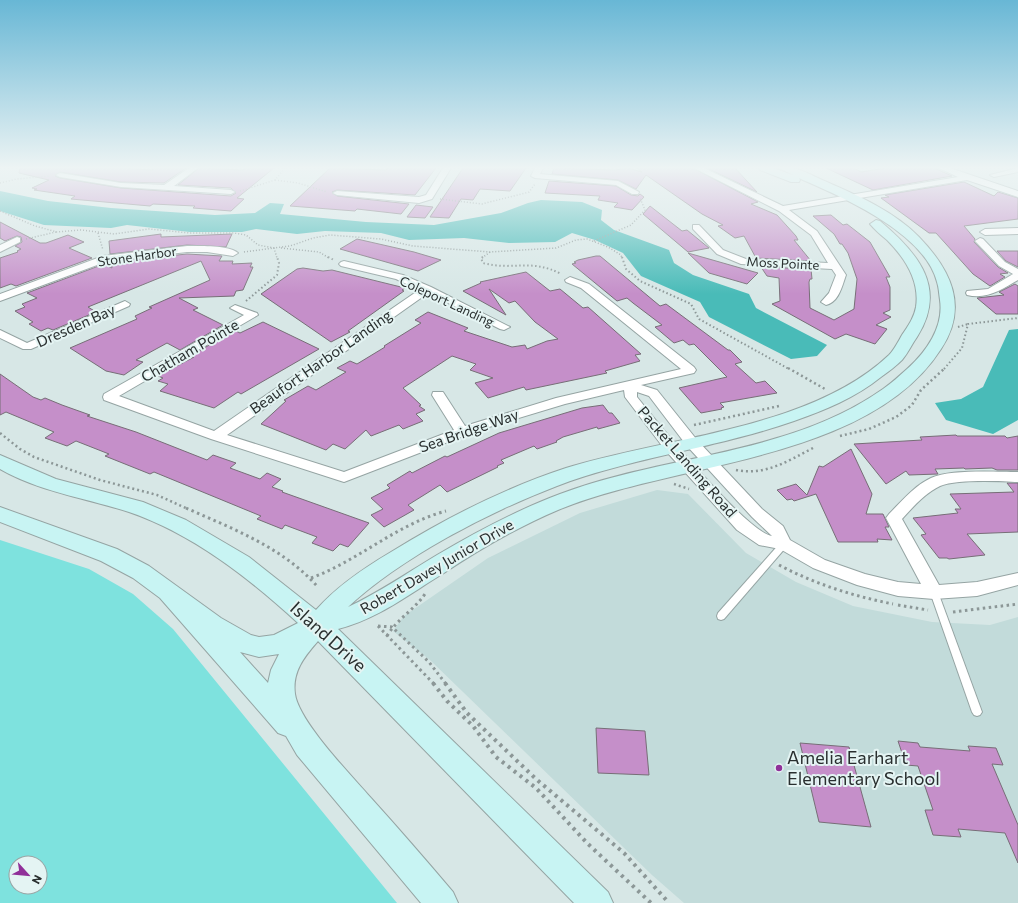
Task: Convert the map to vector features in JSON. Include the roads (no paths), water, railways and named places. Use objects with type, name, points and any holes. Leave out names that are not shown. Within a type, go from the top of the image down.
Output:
[{"type":"main road","name":"Robert Davey Junior Drive","points":[[318,625],[333,608],[360,584],[440,532],[481,510],[529,489],[575,472],[767,425],[828,401],[859,385],[884,367],[902,349],[915,331],[922,313],[924,296],[921,278],[913,262],[888,233],[859,210]]},
{"type":"main road","name":"Robert Davey Junior Drive","points":[[318,625],[359,613],[388,598],[460,551],[502,528],[546,508],[609,485],[711,462],[812,432],[851,415],[883,397],[910,378],[928,358],[941,339],[948,319],[948,300],[944,281],[935,263],[906,232],[884,216],[871,210]]},
{"type":"main road","name":"Island Drive","points":[[0,461],[16,471],[54,485],[137,508],[183,527],[220,549],[259,577],[318,625],[597,903]]},
{"type":"main road","points":[[0,514],[109,555],[141,572],[239,642],[259,647],[276,645],[318,625]]},
{"type":"main road","points":[[168,592],[248,678],[442,903]]},
{"type":"main road","points":[[315,755],[287,711],[280,690],[284,668],[293,651],[318,625]]},
{"type":"street","points":[[784,210],[814,233],[841,275],[834,294],[826,302]]},
{"type":"street","name":"Moss Pointe","points":[[696,227],[720,252],[744,262],[835,266]]},
{"type":"street","points":[[985,232],[1018,232]]},
{"type":"street","points":[[0,249],[17,240]]},
{"type":"street","points":[[971,293],[990,292],[1018,274],[1002,264],[980,241]]},
{"type":"street","name":"Stone Harbor","points":[[0,298],[106,258],[187,249],[207,249],[233,253]]},
{"type":"street","name":"Coleport Landing","points":[[344,264],[398,278],[427,289],[504,327]]},
{"type":"street","name":"Sea Bridge Way","points":[[109,397],[216,436],[344,477],[462,431],[561,401],[630,386],[690,370],[585,286],[570,280]]},
{"type":"street","name":"Beaufort Harbor Landing","points":[[216,436],[427,289]]},
{"type":"street","name":"Dresden Bay","points":[[0,333],[27,347],[124,304]]},
{"type":"street","name":"Chatham Pointe","points":[[109,397],[253,315],[235,308]]},
{"type":"street","name":"Packet Landing Road","points":[[784,544],[777,530],[757,513],[711,462],[682,446],[631,397],[630,386],[653,393],[681,428],[682,446],[687,467],[743,526],[765,541],[784,544],[819,564],[863,580],[898,589],[934,592],[977,589],[1018,579]]},
{"type":"street","points":[[438,395],[462,431]]},
{"type":"street","points":[[934,592],[894,518],[916,495],[937,481],[976,476],[1018,477]]},
{"type":"lane","points":[[721,616],[784,544]]},
{"type":"lane","points":[[934,592],[977,712]]},
{"type":"place","name":"Amelia Earhart Elementary School","points":[[779,768]]}]
